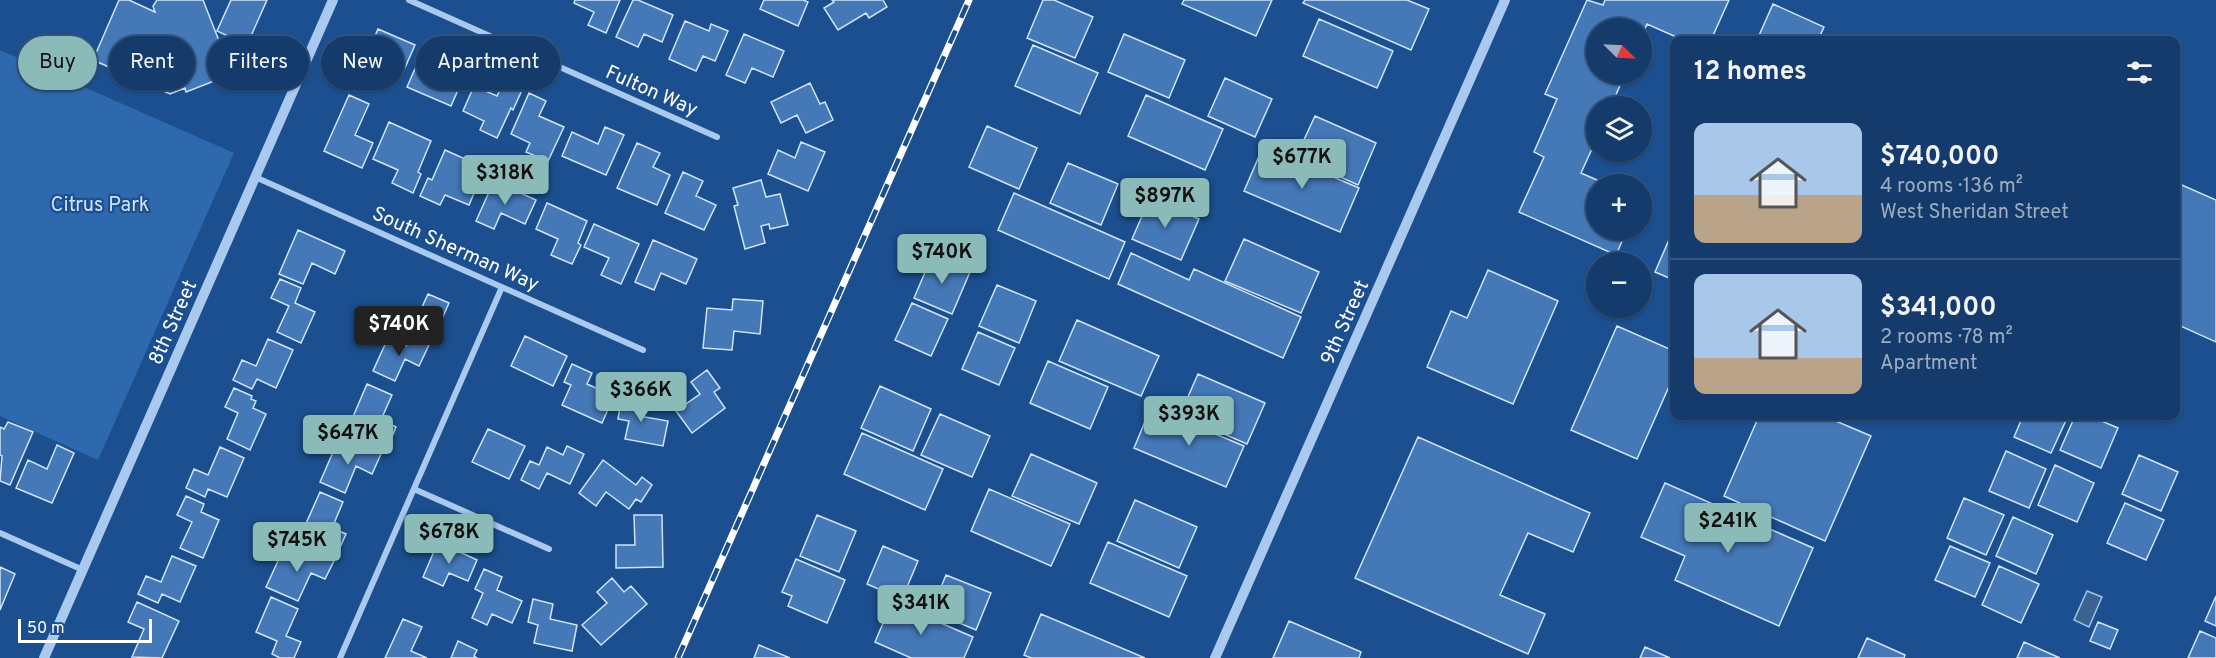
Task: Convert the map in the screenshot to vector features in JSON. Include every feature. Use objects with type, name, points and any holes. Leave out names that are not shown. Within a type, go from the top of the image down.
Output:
[{"type":"street","name":"8th Street","points":[[44,658],[333,0]]},
{"type":"street","name":"Fulton Way","points":[[409,0],[717,137]]},
{"type":"street","name":"9th Street","points":[[1215,658],[1505,0]]},
{"type":"street","name":"South Sherman Way","points":[[255,177],[644,350]]},
{"type":"street","points":[[340,658],[502,287]]},
{"type":"street","points":[[414,489],[549,549]]},
{"type":"street","points":[[0,533],[83,570]]},
{"type":"green space","name":"Citrus Park","points":[[0,50],[18,58],[18,90],[91,90],[234,153],[98,460],[0,416]]},
{"type":"shaded area","points":[[2087,591],[2102,597],[2089,627],[2074,620]]},
{"type":"building","points":[[119,0],[129,0],[155,12],[153,6],[157,0],[203,0],[217,36],[207,36],[207,84],[195,88],[195,36],[109,36],[109,67],[97,62],[97,51]]},
{"type":"building","points":[[231,0],[267,0],[251,36],[228,36],[217,31]]},
{"type":"building","points":[[575,0],[620,0],[606,33],[588,25],[594,12],[574,3]]},
{"type":"building","points":[[633,0],[673,15],[662,42],[644,34],[638,47],[616,37]]},
{"type":"building","points":[[764,0],[808,2],[798,26],[760,9]]},
{"type":"building","points":[[832,0],[883,0],[887,7],[869,18],[866,13],[838,30],[824,8],[834,2]]},
{"type":"building","points":[[1043,0],[1054,0],[1093,17],[1075,58],[1027,38]]},
{"type":"building","points":[[1184,0],[1272,0],[1256,36],[1182,4]]},
{"type":"building","points":[[1305,0],[1407,0],[1429,9],[1411,50],[1303,3]]},
{"type":"building","points":[[1587,0],[1603,5],[1605,0],[1729,0],[1713,36],[1674,36],[1652,26],[1652,18],[1586,18],[1586,84],[1621,84],[1615,96],[1586,96],[1586,162],[1581,173],[1586,175],[1586,240],[1623,240],[1617,252],[1609,252],[1519,212],[1544,157],[1534,152],[1557,99],[1545,94]]},
{"type":"building","points":[[1773,4],[1824,27],[1820,36],[1759,36]]},
{"type":"building","points":[[1319,19],[1393,51],[1377,88],[1303,56]]},
{"type":"building","points":[[685,21],[709,31],[711,24],[728,31],[715,61],[703,56],[696,71],[669,59]]},
{"type":"building","points":[[378,29],[394,36],[375,36]]},
{"type":"building","points":[[744,34],[784,51],[773,77],[752,68],[745,83],[726,75]]},
{"type":"building","points":[[1124,34],[1185,60],[1169,98],[1108,72]]},
{"type":"building","points":[[404,40],[415,45],[404,70]]},
{"type":"building","points":[[1033,45],[1098,73],[1080,114],[1015,86]]},
{"type":"building","points":[[416,66],[416,90],[458,90],[451,106],[407,87]]},
{"type":"building","points":[[1225,78],[1272,99],[1255,137],[1208,116]]},
{"type":"building","points":[[810,83],[820,104],[825,102],[833,120],[806,133],[797,115],[781,123],[771,102]]},
{"type":"building","points":[[161,90],[180,90],[170,94]]},
{"type":"building","points":[[472,90],[483,90],[497,96],[500,90],[522,90],[497,138],[480,130],[484,121],[463,111]]},
{"type":"building","points":[[529,93],[546,101],[539,116],[564,127],[548,161],[526,152],[530,143],[511,134]]},
{"type":"building","points":[[349,95],[369,104],[355,135],[373,143],[362,168],[324,151]]},
{"type":"building","points":[[1146,95],[1223,129],[1205,170],[1128,136]]},
{"type":"building","points":[[1315,116],[1376,143],[1358,185],[1296,157]]},
{"type":"building","points":[[389,122],[431,141],[418,172],[421,174],[413,193],[392,183],[398,170],[373,159]]},
{"type":"building","points":[[987,126],[1037,148],[1019,189],[969,167]]},
{"type":"building","points":[[605,127],[624,135],[606,175],[562,156],[572,132],[598,144]]},
{"type":"building","points":[[801,142],[825,152],[808,191],[768,174],[778,150],[795,158]]},
{"type":"building","points":[[637,143],[660,153],[653,167],[670,175],[657,205],[617,188]]},
{"type":"building","points":[[1263,147],[1359,188],[1340,232],[1244,191]]},
{"type":"building","points":[[445,150],[485,168],[469,205],[445,195],[440,205],[420,196],[428,178],[432,180]]},
{"type":"building","points":[[1068,163],[1118,184],[1101,225],[1050,203]]},
{"type":"building","points":[[683,172],[703,181],[696,196],[716,205],[704,230],[665,213]]},
{"type":"building","points":[[761,180],[766,197],[780,194],[788,225],[770,229],[769,224],[761,226],[765,243],[745,249],[734,206],[738,205],[733,188]]},
{"type":"building","points":[[494,181],[536,200],[525,224],[501,213],[494,229],[476,221]]},
{"type":"building","points":[[2180,184],[2216,200],[2216,342],[2180,326]]},
{"type":"building","points":[[1014,193],[1125,242],[1109,279],[998,230]]},
{"type":"building","points":[[1150,198],[1199,219],[1181,260],[1132,239]]},
{"type":"building","points":[[547,203],[587,221],[578,243],[581,245],[572,264],[551,255],[558,239],[536,229]]},
{"type":"building","points":[[594,224],[639,244],[621,284],[601,275],[609,258],[584,247]]},
{"type":"building","points":[[298,230],[345,251],[335,274],[312,263],[303,284],[279,274]]},
{"type":"building","points":[[1670,237],[1670,278],[1655,272]]},
{"type":"building","points":[[1244,239],[1319,272],[1301,313],[1225,281]]},
{"type":"building","points":[[653,240],[697,259],[686,284],[661,273],[654,290],[635,282]]},
{"type":"building","points":[[1131,253],[1189,280],[1194,269],[1301,317],[1283,358],[1118,284]]},
{"type":"building","points":[[932,256],[970,272],[952,314],[914,298]]},
{"type":"building","points":[[1488,270],[1558,301],[1513,404],[1427,367],[1451,311],[1467,318]]},
{"type":"building","points":[[280,279],[301,288],[295,303],[315,312],[301,343],[277,332],[289,306],[271,298]]},
{"type":"building","points":[[997,285],[1036,301],[1019,343],[979,326]]},
{"type":"building","points":[[428,294],[449,303],[433,339],[412,329]]},
{"type":"building","points":[[733,299],[763,301],[760,334],[734,331],[732,350],[703,348],[707,308],[732,310]]},
{"type":"building","points":[[912,303],[948,319],[931,356],[895,340]]},
{"type":"building","points":[[1077,320],[1159,356],[1141,396],[1059,361]]},
{"type":"building","points":[[1617,326],[1670,349],[1670,384],[1637,459],[1571,430]]},
{"type":"building","points":[[978,332],[1015,348],[999,385],[962,369]]},
{"type":"building","points":[[525,336],[567,356],[553,386],[511,366]]},
{"type":"building","points":[[410,337],[429,345],[419,366],[405,359],[395,381],[373,371],[388,338],[406,346]]},
{"type":"building","points":[[268,339],[293,350],[276,388],[257,379],[252,389],[233,380],[242,360],[256,366]]},
{"type":"building","points":[[1048,361],[1108,387],[1090,429],[1030,403]]},
{"type":"building","points":[[572,364],[592,373],[587,384],[614,396],[602,423],[562,405],[571,385],[564,382]]},
{"type":"building","points":[[707,370],[720,388],[714,392],[725,408],[692,433],[676,411],[700,394],[691,382]]},
{"type":"building","points":[[1198,374],[1265,403],[1247,444],[1180,415]]},
{"type":"building","points":[[367,384],[392,395],[381,420],[396,427],[387,449],[367,440],[372,428],[352,419]]},
{"type":"building","points":[[880,386],[931,409],[913,451],[861,428]]},
{"type":"building","points":[[234,388],[252,396],[251,399],[256,401],[253,408],[266,414],[250,450],[227,439],[238,413],[225,407]]},
{"type":"building","points":[[622,395],[642,399],[639,416],[668,421],[663,446],[625,439],[629,421],[618,419]]},
{"type":"building","points":[[1151,407],[1244,446],[1226,487],[1134,448]]},
{"type":"building","points":[[940,414],[990,436],[972,477],[921,455]]},
{"type":"building","points":[[1757,420],[1833,420],[1871,436],[1825,541],[1724,496]]},
{"type":"building","points":[[2021,420],[2066,420],[2051,453],[2014,437]]},
{"type":"building","points":[[2073,420],[2099,420],[2118,428],[2101,468],[2060,450]]},
{"type":"building","points":[[8,422],[33,432],[10,485],[0,481],[2,456],[0,455],[0,427],[4,429]]},
{"type":"building","points":[[488,429],[525,446],[509,479],[472,462]]},
{"type":"building","points":[[862,433],[943,469],[925,510],[844,474]]},
{"type":"building","points":[[1418,437],[1590,513],[1573,552],[1528,533],[1500,595],[1545,614],[1528,654],[1355,578]]},
{"type":"building","points":[[337,443],[358,452],[361,445],[381,454],[372,474],[356,466],[345,493],[320,482]]},
{"type":"building","points":[[57,445],[74,453],[52,503],[16,488],[28,460],[47,469]]},
{"type":"building","points":[[567,446],[584,454],[570,484],[547,473],[539,489],[521,480],[530,461],[539,465],[547,447],[563,455]]},
{"type":"building","points":[[220,447],[244,458],[227,497],[208,489],[205,497],[186,488],[194,469],[208,475]]},
{"type":"building","points":[[2006,451],[2046,469],[2029,508],[1989,491]]},
{"type":"building","points":[[1031,454],[1097,483],[1079,524],[1012,496]]},
{"type":"building","points":[[2139,455],[2178,472],[2161,511],[2122,494]]},
{"type":"building","points":[[603,460],[636,485],[642,477],[652,485],[641,502],[636,499],[629,509],[606,492],[596,506],[579,493]]},
{"type":"building","points":[[2055,465],[2094,483],[2077,522],[2038,505]]},
{"type":"building","points":[[1665,483],[1813,548],[1779,626],[1675,580],[1685,556],[1641,537]]},
{"type":"building","points":[[989,489],[1070,524],[1051,566],[971,531]]},
{"type":"building","points":[[320,492],[343,502],[332,528],[346,534],[337,554],[320,546],[323,537],[304,528]]},
{"type":"building","points":[[186,496],[204,504],[201,512],[219,520],[203,558],[180,548],[192,522],[177,515]]},
{"type":"building","points":[[1964,498],[2004,515],[1986,555],[1947,538]]},
{"type":"building","points":[[1135,500],[1197,527],[1179,568],[1117,541]]},
{"type":"building","points":[[2125,503],[2164,520],[2146,560],[2107,543]]},
{"type":"building","points":[[634,515],[662,515],[663,567],[616,568],[616,545],[635,545]]},
{"type":"building","points":[[817,515],[856,531],[839,572],[800,556]]},
{"type":"building","points":[[2013,517],[2053,535],[2036,574],[1996,556]]},
{"type":"building","points":[[438,542],[477,560],[468,581],[449,573],[443,586],[423,577]]},
{"type":"building","points":[[1108,542],[1187,576],[1169,617],[1090,583]]},
{"type":"building","points":[[883,546],[918,561],[902,599],[867,584]]},
{"type":"building","points":[[1950,546],[1990,563],[1975,597],[1935,580]]},
{"type":"building","points":[[284,548],[311,560],[315,552],[334,561],[325,579],[311,573],[298,601],[266,587]]},
{"type":"building","points":[[172,556],[196,566],[180,602],[162,594],[158,603],[138,594],[146,576],[161,582]]},
{"type":"building","points":[[796,559],[845,580],[827,623],[788,606],[792,596],[782,592]]},
{"type":"building","points":[[1999,566],[2039,584],[2021,623],[1982,605]]},
{"type":"building","points":[[0,567],[15,574],[0,610]]},
{"type":"building","points":[[484,569],[502,577],[497,590],[522,601],[512,623],[492,614],[487,625],[472,618],[483,593],[475,589]]},
{"type":"building","points":[[946,575],[991,593],[976,630],[931,611]]},
{"type":"building","points":[[612,578],[624,592],[631,586],[647,604],[601,645],[582,625],[607,603],[597,592]]},
{"type":"building","points":[[2216,596],[2216,626],[2205,621]]},
{"type":"building","points":[[271,597],[298,609],[286,636],[301,642],[294,658],[280,658],[272,654],[277,641],[256,632]]},
{"type":"building","points":[[533,599],[553,604],[550,619],[577,625],[572,651],[534,643],[538,625],[528,622]]},
{"type":"building","points":[[137,602],[179,621],[162,658],[132,657],[144,629],[128,622]]},
{"type":"building","points":[[892,602],[973,637],[964,658],[911,658],[875,642]]},
{"type":"building","points":[[1041,614],[1145,658],[1031,658],[1024,655]]},
{"type":"building","points":[[403,619],[422,627],[411,651],[427,658],[385,658]]},
{"type":"building","points":[[1289,621],[1361,652],[1359,658],[1273,658]]},
{"type":"building","points":[[2098,622],[2118,630],[2110,649],[2090,641]]},
{"type":"building","points":[[2200,631],[2216,638],[2216,658],[2188,658]]},
{"type":"building","points":[[1867,638],[1905,655],[1904,658],[1858,658]]},
{"type":"building","points":[[458,641],[477,650],[474,656],[477,658],[451,658]]},
{"type":"building","points":[[2024,642],[2060,658],[2017,658]]},
{"type":"building","points":[[759,645],[790,658],[754,658]]},
{"type":"building","points":[[1645,647],[1670,658],[1640,658]]},
{"type":"railway","points":[[678,658],[969,0]]}]
